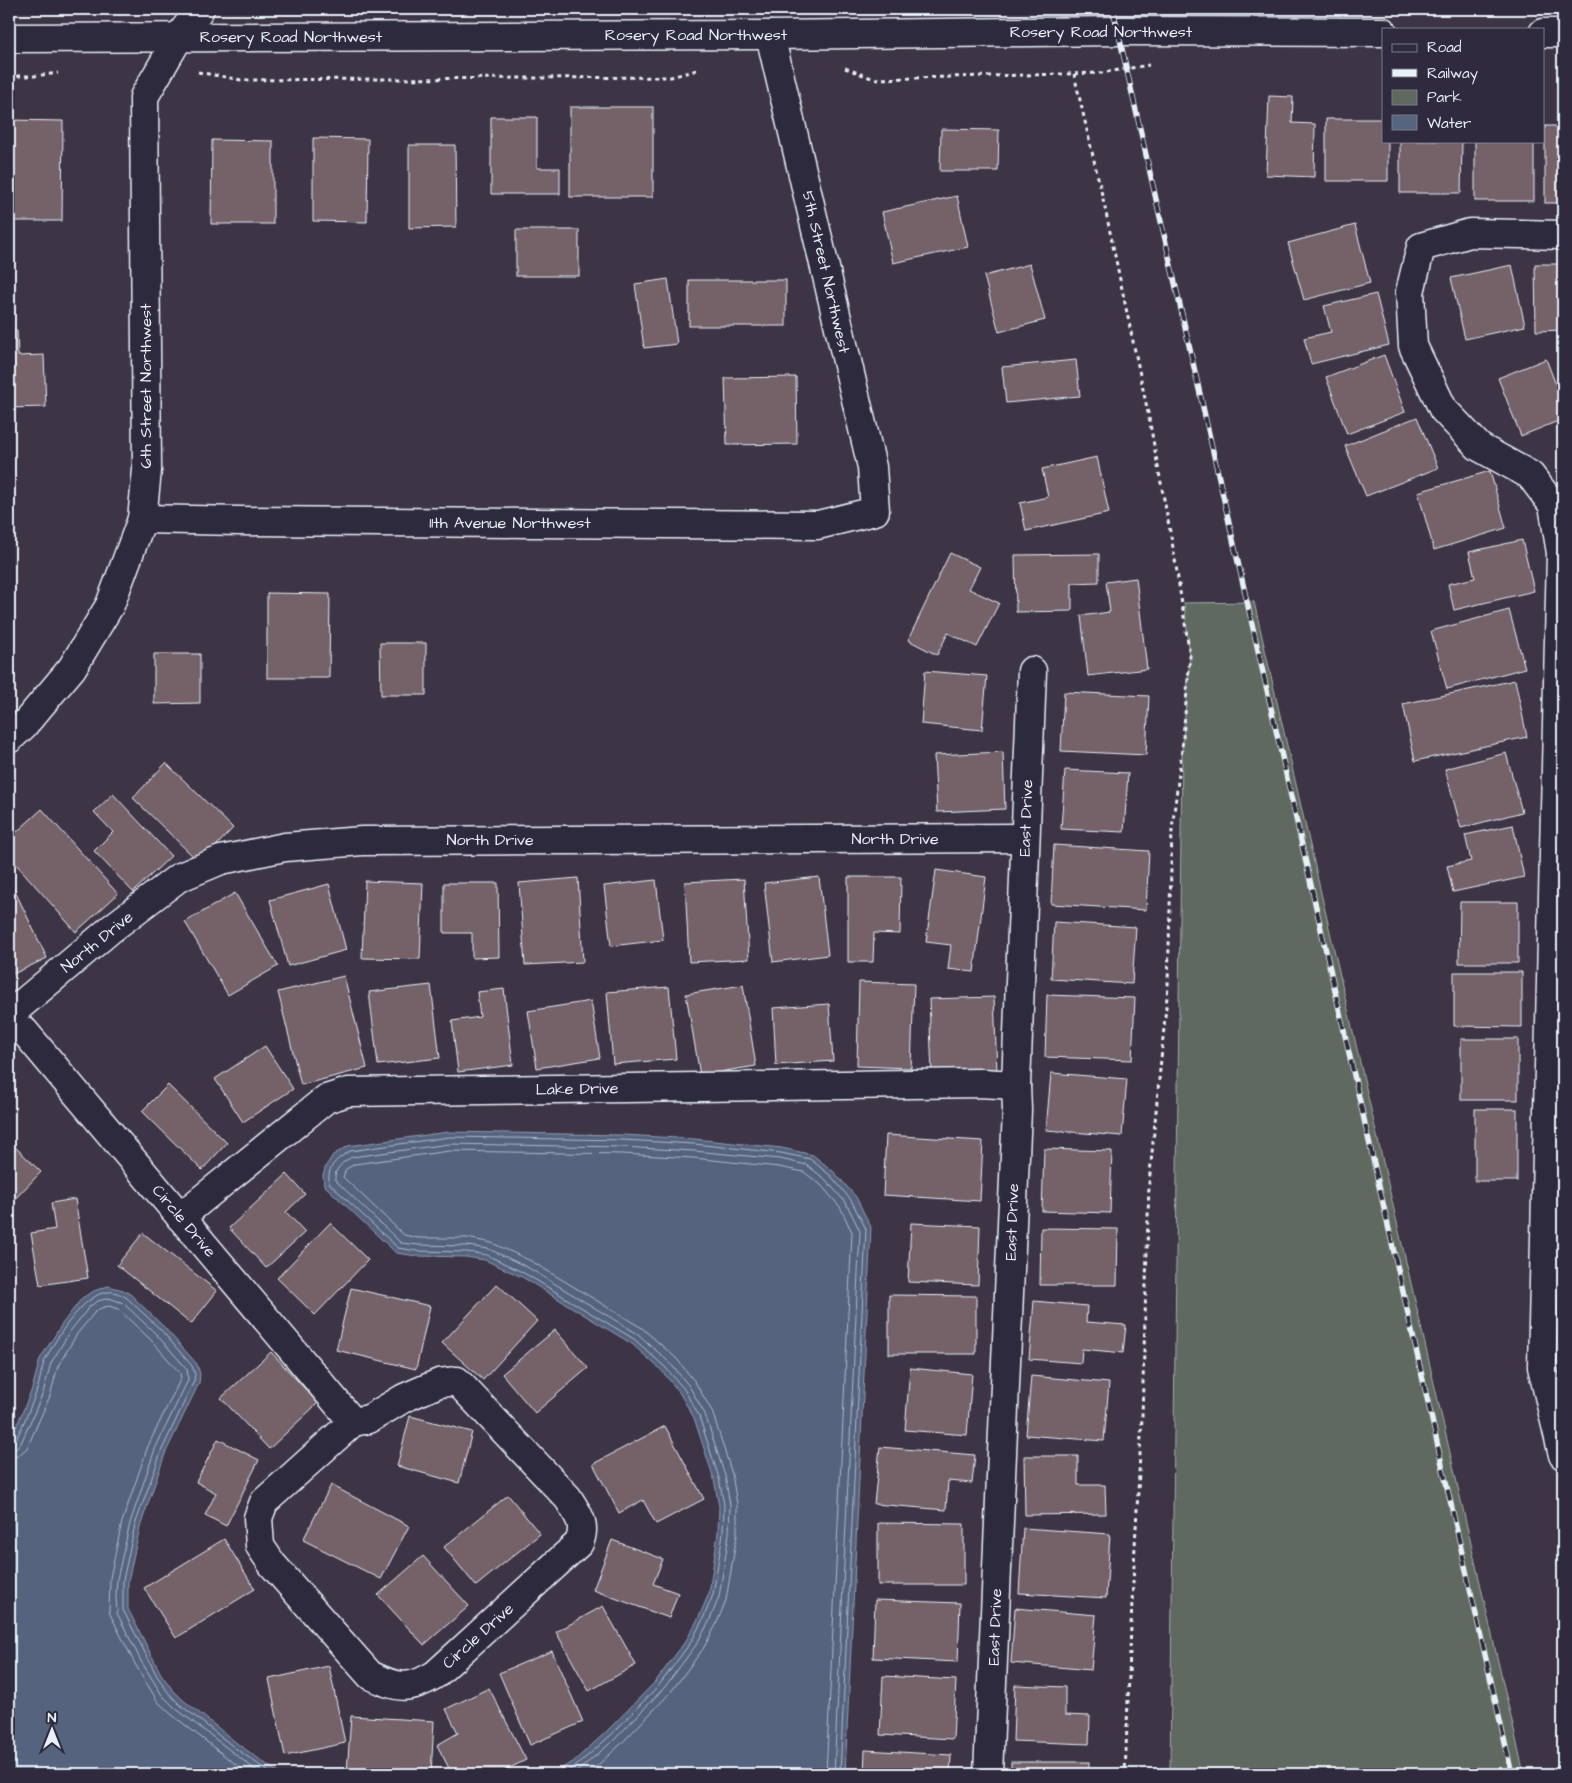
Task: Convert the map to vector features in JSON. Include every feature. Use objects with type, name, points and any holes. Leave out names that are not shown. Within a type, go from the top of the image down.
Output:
[{"type":"street","name":"6th Street Northwest","points":[[9,739],[23,726],[72,668],[110,605],[142,519],[147,470],[144,97],[179,37],[200,9]]},
{"type":"street","name":"Rosery Road Northwest","points":[[9,38],[770,35],[1118,31],[1382,32]]},
{"type":"street","points":[[1544,32],[1563,33]]},
{"type":"street","name":"5th Street Northwest","points":[[770,35],[872,467],[876,511]]},
{"type":"street","points":[[1563,235],[1470,233],[1421,247],[1410,292],[1413,346],[1443,409],[1479,447],[1530,475],[1554,505],[1561,553],[1542,1367],[1563,1455]]},
{"type":"street","name":"11th Avenue Northwest","points":[[142,519],[818,525],[876,511]]},
{"type":"street","name":"East Drive","points":[[988,1774],[1016,1130],[1016,1085],[1032,671]]},
{"type":"street","name":"North Drive","points":[[9,1015],[112,929],[178,878],[221,860],[285,847],[362,841],[1025,838]]},
{"type":"street","name":"Circle Drive","points":[[9,1028],[24,1031],[353,1422]]},
{"type":"street","name":"Lake Drive","points":[[180,1217],[326,1099],[348,1092],[981,1083],[1016,1085]]},
{"type":"street","name":"Circle Drive","points":[[457,1381],[568,1498],[580,1518],[583,1533],[579,1543],[436,1674],[421,1684],[403,1687],[388,1684],[370,1675],[272,1564],[260,1546],[258,1518],[264,1502],[353,1422],[370,1419],[404,1398],[439,1383],[457,1381]]},
{"type":"path","points":[[843,67],[874,79],[1102,73],[1152,65]]},
{"type":"path","points":[[162,66],[241,80],[671,77],[703,68]]},
{"type":"path","points":[[9,76],[34,76],[62,72]]},
{"type":"path","points":[[1074,74],[1105,208],[1148,413],[1174,553],[1190,656],[1182,749],[1172,829],[1168,986],[1149,1184],[1142,1418],[1125,1774]]},
{"type":"green space","points":[[1254,602],[1524,1774],[1170,1774],[1182,749],[1190,656],[1184,603]]},
{"type":"water","points":[[448,1132],[623,1135],[695,1139],[782,1148],[813,1155],[834,1172],[856,1197],[871,1227],[845,1774],[550,1774],[573,1762],[606,1732],[656,1681],[687,1639],[709,1593],[718,1533],[719,1506],[714,1479],[694,1418],[679,1392],[661,1370],[632,1344],[522,1277],[485,1260],[466,1257],[417,1256],[396,1253],[324,1185],[323,1175],[326,1166],[333,1155],[348,1146]]},
{"type":"water","points":[[108,1286],[130,1294],[164,1327],[197,1364],[200,1374],[199,1383],[165,1454],[140,1527],[128,1581],[128,1609],[161,1674],[172,1689],[238,1744],[280,1774],[9,1774],[9,1444],[32,1389],[40,1359],[62,1324],[82,1298]]},
{"type":"building","points":[[1269,96],[1293,97],[1292,123],[1315,124],[1314,177],[1266,175]]},
{"type":"building","points":[[570,107],[653,107],[653,197],[570,197]]},
{"type":"building","points":[[491,117],[537,117],[537,168],[560,168],[560,194],[491,194]]},
{"type":"building","points":[[1326,119],[1382,119],[1382,142],[1388,142],[1388,181],[1326,181]]},
{"type":"building","points":[[9,120],[63,121],[62,221],[9,221]]},
{"type":"building","points":[[1545,126],[1563,126],[1563,203],[1545,203]]},
{"type":"building","points":[[941,129],[999,130],[998,171],[940,171]]},
{"type":"building","points":[[313,138],[368,139],[367,222],[313,221]]},
{"type":"building","points":[[212,140],[273,141],[273,224],[211,224]]},
{"type":"building","points":[[1400,142],[1462,142],[1461,193],[1400,193]]},
{"type":"building","points":[[1475,142],[1534,142],[1534,201],[1475,201]]},
{"type":"building","points":[[409,145],[455,145],[456,227],[409,228]]},
{"type":"building","points":[[957,196],[968,247],[893,263],[882,212]]},
{"type":"building","points":[[1355,225],[1370,283],[1304,300],[1288,243]]},
{"type":"building","points":[[516,230],[579,230],[579,276],[516,276]]},
{"type":"building","points":[[1030,264],[1045,320],[999,332],[984,276]]},
{"type":"building","points":[[1535,264],[1563,264],[1563,330],[1536,331]]},
{"type":"building","points":[[1512,265],[1525,326],[1465,339],[1451,278]]},
{"type":"building","points":[[668,279],[677,344],[644,348],[635,284]]},
{"type":"building","points":[[689,280],[786,280],[786,326],[689,326]]},
{"type":"building","points":[[1376,294],[1389,345],[1311,364],[1304,338],[1331,332],[1324,306]]},
{"type":"building","points":[[9,330],[17,330],[18,356],[44,355],[46,407],[9,408]]},
{"type":"building","points":[[1384,355],[1405,412],[1347,434],[1326,377]]},
{"type":"building","points":[[1546,359],[1563,403],[1563,419],[1521,436],[1498,378]]},
{"type":"building","points":[[1076,360],[1080,396],[1006,403],[1002,367]]},
{"type":"building","points":[[796,377],[797,444],[727,445],[725,378]]},
{"type":"building","points":[[1417,417],[1438,468],[1366,496],[1345,446]]},
{"type":"building","points":[[1097,457],[1109,513],[1026,531],[1020,503],[1048,497],[1042,469]]},
{"type":"building","points":[[1490,471],[1506,528],[1434,550],[1418,492]]},
{"type":"building","points":[[1522,540],[1534,591],[1454,610],[1448,584],[1475,578],[1469,552]]},
{"type":"building","points":[[950,553],[980,567],[969,589],[999,603],[977,647],[948,633],[937,655],[908,640]]},
{"type":"building","points":[[1099,554],[1099,582],[1072,583],[1072,611],[1016,612],[1015,555]]},
{"type":"building","points":[[1136,578],[1147,669],[1088,676],[1081,616],[1110,612],[1106,582]]},
{"type":"building","points":[[267,593],[330,594],[329,678],[267,678]]},
{"type":"building","points":[[1509,610],[1525,668],[1447,689],[1431,631]]},
{"type":"building","points":[[380,643],[426,643],[426,695],[381,695]]},
{"type":"building","points":[[154,654],[200,654],[200,703],[154,704]]},
{"type":"building","points":[[925,671],[987,676],[982,730],[921,724]]},
{"type":"building","points":[[1515,680],[1527,737],[1415,761],[1403,704]]},
{"type":"building","points":[[1064,692],[1149,696],[1146,755],[1061,751]]},
{"type":"building","points":[[1003,752],[1005,809],[937,812],[934,755]]},
{"type":"building","points":[[1506,753],[1522,812],[1461,828],[1445,769]]},
{"type":"building","points":[[166,763],[233,828],[200,863],[133,798]]},
{"type":"building","points":[[1065,770],[1128,773],[1124,832],[1061,829]]},
{"type":"building","points":[[113,794],[171,856],[133,892],[94,851],[113,832],[94,812]]},
{"type":"building","points":[[42,809],[118,894],[76,932],[9,856],[9,839]]},
{"type":"building","points":[[1513,825],[1524,877],[1453,892],[1447,866],[1471,861],[1465,835]]},
{"type":"building","points":[[1054,845],[1149,851],[1146,910],[1051,904]]},
{"type":"building","points":[[936,870],[986,877],[974,972],[948,969],[951,945],[926,942]]},
{"type":"building","points":[[819,877],[828,955],[773,962],[764,883]]},
{"type":"building","points":[[848,877],[901,877],[900,934],[874,933],[873,962],[848,962]]},
{"type":"building","points":[[578,878],[583,962],[525,965],[519,883]]},
{"type":"building","points":[[744,879],[749,959],[689,962],[685,882]]},
{"type":"building","points":[[656,880],[663,940],[611,946],[604,886]]},
{"type":"building","points":[[365,881],[423,883],[420,959],[362,958]]},
{"type":"building","points":[[444,883],[498,883],[499,957],[472,958],[472,933],[444,933]]},
{"type":"building","points":[[329,884],[346,950],[288,966],[270,900]]},
{"type":"building","points":[[13,887],[47,958],[9,976],[9,889]]},
{"type":"building","points":[[235,893],[278,966],[228,995],[185,922]]},
{"type":"building","points":[[1460,902],[1518,902],[1518,963],[1459,963]]},
{"type":"building","points":[[1054,922],[1136,927],[1132,984],[1051,979]]},
{"type":"building","points":[[1454,972],[1522,972],[1522,1027],[1454,1026]]},
{"type":"building","points":[[344,976],[367,1068],[301,1085],[278,992]]},
{"type":"building","points":[[859,982],[914,984],[911,1068],[857,1066]]},
{"type":"building","points":[[431,985],[440,1058],[378,1065],[369,992]]},
{"type":"building","points":[[743,985],[756,1066],[700,1075],[686,994]]},
{"type":"building","points":[[669,987],[676,1059],[613,1064],[607,992]]},
{"type":"building","points":[[504,989],[513,1065],[458,1072],[452,1021],[480,1017],[477,992]]},
{"type":"building","points":[[1047,995],[1135,998],[1132,1060],[1045,1057]]},
{"type":"building","points":[[994,997],[997,1072],[932,1074],[929,999]]},
{"type":"building","points":[[591,1001],[600,1058],[537,1068],[528,1011]]},
{"type":"building","points":[[829,1004],[833,1061],[776,1065],[773,1008]]},
{"type":"building","points":[[1461,1039],[1518,1039],[1518,1100],[1461,1100]]},
{"type":"building","points":[[265,1046],[293,1089],[243,1122],[215,1079]]},
{"type":"building","points":[[1051,1073],[1127,1079],[1122,1136],[1046,1130]]},
{"type":"building","points":[[168,1085],[227,1143],[202,1170],[142,1111]]},
{"type":"building","points":[[1475,1109],[1517,1109],[1517,1181],[1475,1181]]},
{"type":"building","points":[[886,1135],[983,1141],[980,1201],[883,1195]]},
{"type":"building","points":[[9,1141],[41,1172],[9,1205]]},
{"type":"building","points":[[1044,1149],[1112,1151],[1110,1213],[1042,1211]]},
{"type":"building","points":[[287,1174],[305,1194],[286,1212],[305,1232],[266,1268],[229,1228]]},
{"type":"building","points":[[75,1199],[88,1278],[40,1285],[31,1233],[55,1229],[51,1203]]},
{"type":"building","points":[[330,1223],[368,1260],[315,1315],[277,1278]]},
{"type":"building","points":[[911,1223],[980,1226],[978,1285],[908,1282]]},
{"type":"building","points":[[1041,1228],[1118,1229],[1117,1285],[1040,1285]]},
{"type":"building","points":[[143,1233],[217,1291],[191,1324],[117,1265]]},
{"type":"building","points":[[497,1284],[537,1321],[483,1380],[442,1343]]},
{"type":"building","points":[[351,1288],[430,1306],[416,1369],[336,1350]]},
{"type":"building","points":[[889,1295],[976,1296],[976,1354],[889,1354]]},
{"type":"building","points":[[1034,1301],[1087,1306],[1086,1322],[1126,1325],[1123,1353],[1082,1349],[1081,1363],[1029,1359]]},
{"type":"building","points":[[555,1330],[588,1368],[535,1413],[502,1374]]},
{"type":"building","points":[[271,1352],[318,1403],[269,1449],[221,1398]]},
{"type":"building","points":[[910,1368],[972,1374],[967,1435],[905,1430]]},
{"type":"building","points":[[1031,1376],[1109,1383],[1104,1441],[1026,1435]]},
{"type":"building","points":[[410,1416],[472,1432],[459,1483],[397,1466]]},
{"type":"building","points":[[665,1426],[704,1499],[656,1524],[643,1500],[619,1513],[593,1464]]},
{"type":"building","points":[[218,1439],[259,1460],[226,1526],[205,1515],[216,1493],[196,1482]]},
{"type":"building","points":[[880,1447],[975,1455],[972,1483],[948,1481],[946,1510],[874,1504]]},
{"type":"building","points":[[1024,1456],[1078,1456],[1078,1485],[1105,1485],[1106,1514],[1025,1515]]},
{"type":"building","points":[[331,1485],[409,1526],[381,1579],[303,1540]]},
{"type":"building","points":[[508,1495],[540,1534],[476,1586],[444,1547]]},
{"type":"building","points":[[878,1523],[964,1524],[964,1585],[878,1585]]},
{"type":"building","points":[[1023,1528],[1110,1534],[1106,1598],[1019,1593]]},
{"type":"building","points":[[224,1539],[255,1589],[176,1638],[144,1588]]},
{"type":"building","points":[[612,1540],[663,1559],[653,1584],[678,1593],[669,1618],[593,1590]]},
{"type":"building","points":[[423,1556],[469,1606],[424,1645],[378,1595]]},
{"type":"building","points":[[875,1600],[960,1603],[958,1662],[873,1658]]},
{"type":"building","points":[[603,1606],[636,1665],[589,1691],[556,1632]]},
{"type":"building","points":[[1015,1608],[1096,1615],[1091,1670],[1011,1663]]},
{"type":"building","points":[[552,1651],[583,1722],[530,1745],[499,1673]]},
{"type":"building","points":[[329,1666],[345,1743],[285,1756],[269,1679]]},
{"type":"building","points":[[883,1676],[956,1680],[953,1739],[880,1735]]},
{"type":"building","points":[[1015,1685],[1065,1687],[1065,1715],[1090,1716],[1089,1744],[1013,1741]]},
{"type":"building","points":[[489,1688],[526,1760],[497,1774],[452,1774],[437,1745],[458,1733],[446,1709]]},
{"type":"building","points":[[351,1716],[434,1721],[431,1774],[347,1773]]},
{"type":"building","points":[[865,1750],[951,1755],[950,1774],[864,1774]]},
{"type":"building","points":[[1011,1762],[1089,1762],[1089,1774],[1011,1774]]},
{"type":"railway","points":[[1113,9],[1512,1774]]}]
